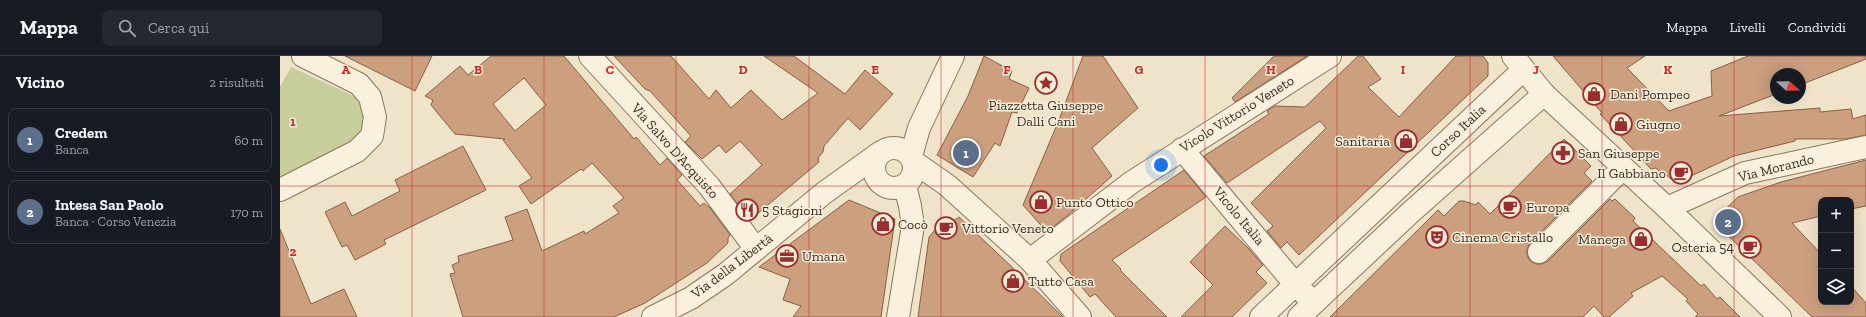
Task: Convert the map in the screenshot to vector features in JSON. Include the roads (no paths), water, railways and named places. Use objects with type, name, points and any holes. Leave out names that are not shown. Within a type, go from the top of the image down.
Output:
[{"type":"street","points":[[280,190],[357,151],[372,136],[375,117],[370,97],[359,84],[303,56]]},
{"type":"street","name":"Via Salvo D'Acquisto","points":[[590,56],[709,186],[756,249]]},
{"type":"street","points":[[898,317],[913,226],[903,164],[954,56]]},
{"type":"street","name":"Vicolo Vittorio Veneto","points":[[1030,260],[1132,182],[1330,56]]},
{"type":"street","points":[[1518,63],[1544,94],[1667,208],[1780,317]]},
{"type":"street","name":"Corso Italia","points":[[1261,317],[1392,193],[1518,63]]},
{"type":"street","name":"Corso Italia","points":[[1295,284],[1306,310],[1411,212],[1544,94]]},
{"type":"street","name":"Via Morando","points":[[1667,208],[1745,173],[1866,147]]},
{"type":"street","name":"Vicolo Italia","points":[[1182,149],[1295,284]]},
{"type":"street","points":[[879,182],[874,170],[877,157],[903,164]]},
{"type":"street","name":"Via della Libertà","points":[[824,193],[903,164],[947,185],[1030,260]]},
{"type":"street","name":"Via della Libertà","points":[[653,317],[691,298],[726,274],[824,193],[850,182],[861,180],[879,182],[891,189],[903,164]]},
{"type":"street","points":[[1538,252],[1623,168]]},
{"type":"street","points":[[1392,193],[1411,212]]},
{"type":"street","points":[[1030,260],[1080,317]]},
{"type":"place","name":"Piazzetta Giuseppe Dalli Cani","points":[[1046,83]]},
{"type":"place","name":"Dani Pompeo","points":[[1594,94]]},
{"type":"place","name":"Giugno","points":[[1621,124]]},
{"type":"place","name":"Sanitaria","points":[[1406,141]]},
{"type":"place","name":"Credem","points":[[966,153]]},
{"type":"place","name":"San Giuseppe","points":[[1563,153]]},
{"type":"place","name":"Il Gabbiano","points":[[1681,173]]},
{"type":"place","name":"Punto Ottico","points":[[1041,202]]},
{"type":"place","name":"Europa","points":[[1510,207]]},
{"type":"place","name":"5 Stagioni","points":[[747,210]]},
{"type":"place","name":"Intesa San Paolo","points":[[1728,222]]},
{"type":"place","name":"Cocò","points":[[883,224]]},
{"type":"place","name":"Vittorio Veneto","points":[[946,228]]},
{"type":"place","name":"Cinema Cristallo","points":[[1437,237]]},
{"type":"place","name":"Manega","points":[[1641,239]]},
{"type":"place","name":"Osteria 54","points":[[1750,247]]},
{"type":"place","name":"Umana","points":[[787,256]]},
{"type":"place","name":"Tutto Casa","points":[[1013,281]]}]
